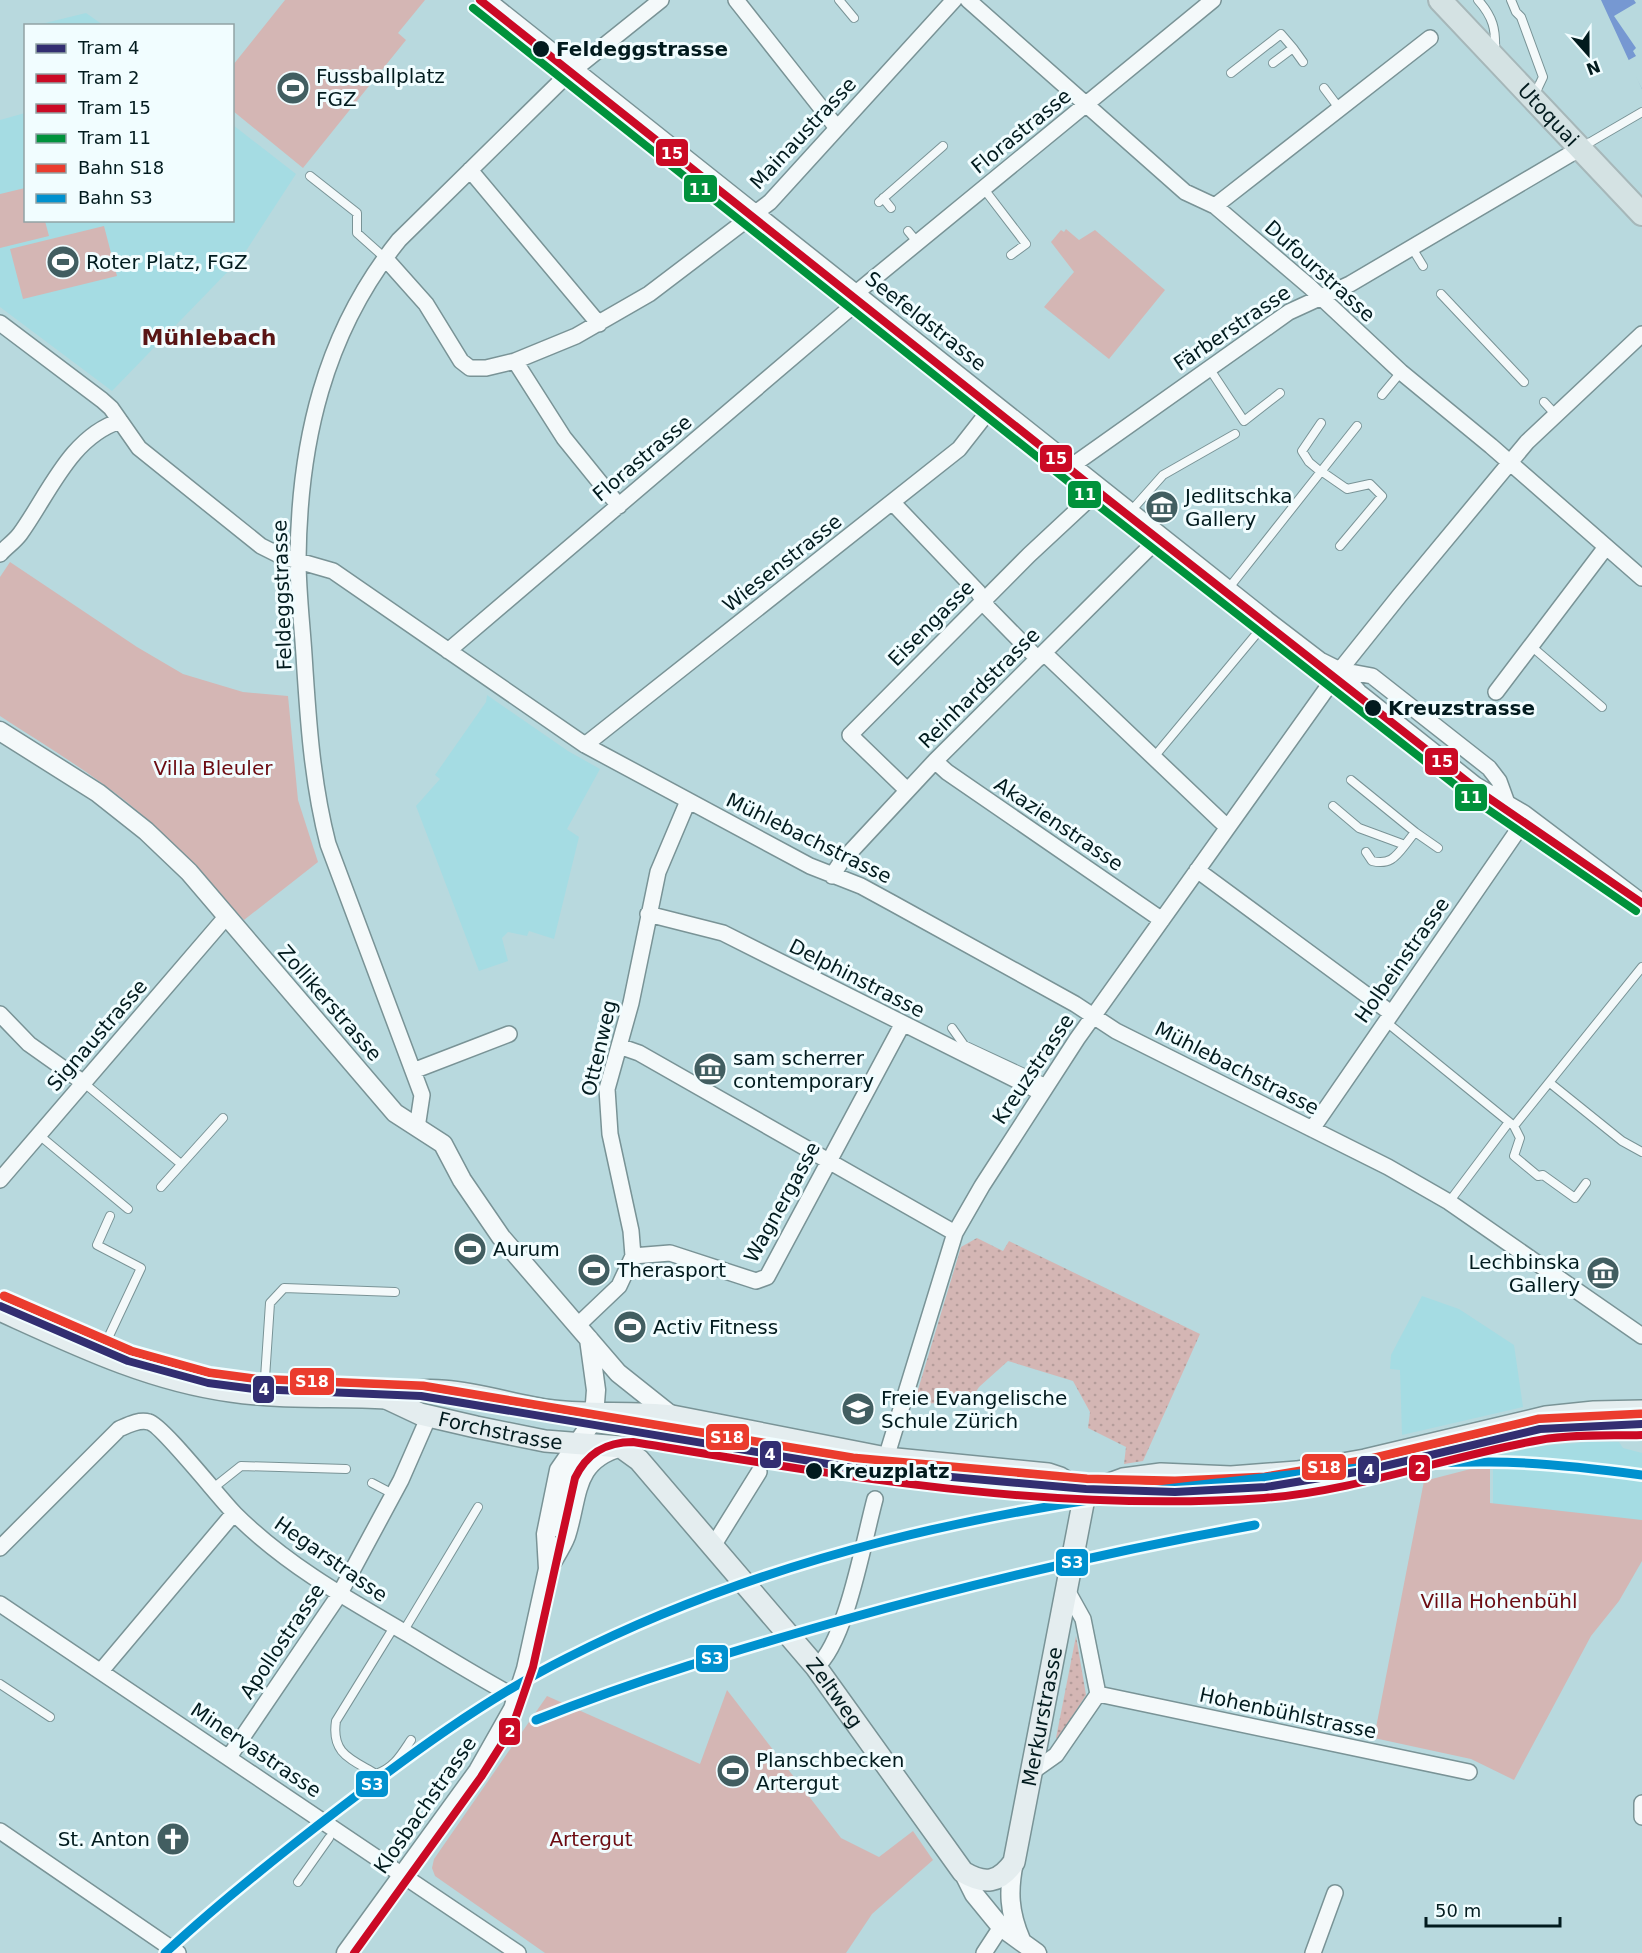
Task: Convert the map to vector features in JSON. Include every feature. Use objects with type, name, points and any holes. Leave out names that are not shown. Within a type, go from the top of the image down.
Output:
[{"type":"main road","name":"Utoquai","points":[[1448,8],[1578,149],[1642,214]]},
{"type":"main road","name":"Forchstrasse","points":[[0,1310],[100,1354],[174,1380],[264,1395],[386,1398],[405,1391],[450,1392],[552,1411],[600,1436]]},
{"type":"main road","name":"Forchstrasse","points":[[386,1398],[404,1408],[429,1416],[532,1439],[600,1436]]},
{"type":"main road","points":[[600,1436],[636,1412],[672,1416],[885,1467],[1048,1474],[1060,1478],[1085,1493],[1123,1479],[1161,1474],[1231,1477],[1297,1472],[1365,1460],[1546,1417],[1594,1412],[1642,1411]]},
{"type":"main road","name":"Zeltweg","points":[[600,1436],[639,1460],[816,1667],[963,1872]]},
{"type":"main road","name":"Merkurstrasse","points":[[1014,1862],[1068,1592],[1085,1493]]},
{"type":"main road","points":[[963,1872],[975,1879],[991,1881],[1006,1873],[1014,1862]]},
{"type":"street","name":"Seefeldstrasse","points":[[488,0],[1228,589],[1320,660],[1340,670],[1359,692],[1481,789],[1527,817],[1642,902]]},
{"type":"street","name":"Feldeggstrasse","points":[[417,1128],[422,1095],[328,844],[318,805],[311,751],[298,561],[302,480],[315,405],[333,352],[385,258],[470,170],[575,69],[661,0]]},
{"type":"street","points":[[736,0],[837,128]]},
{"type":"street","name":"Mainaustrasse","points":[[385,258],[426,304],[440,330],[466,366],[486,368],[515,361],[552,347],[599,324],[649,294],[770,202],[954,0]]},
{"type":"street","name":"Dufourstrasse","points":[[968,0],[1185,192],[1215,206],[1401,372],[1642,578]]},
{"type":"street","name":"Florastrasse","points":[[448,651],[618,506],[918,243],[1212,0]]},
{"type":"street","points":[[1215,206],[1430,38]]},
{"type":"street","name":"Färberstrasse","points":[[1073,465],[1288,312],[1350,285],[1578,149]]},
{"type":"street","points":[[470,170],[599,324]]},
{"type":"street","name":"Mühlebachstrasse","points":[[0,323],[102,400],[140,448],[243,532],[272,552],[333,571],[585,745],[832,876],[861,886],[1116,1031],[1312,1129],[1449,1202],[1642,1336]]},
{"type":"street","name":"Kreuzstrasse","points":[[885,1467],[955,1233],[982,1186],[1045,1089],[1227,827],[1340,670],[1509,463],[1642,334]]},
{"type":"street","points":[[515,361],[564,438],[618,506]]},
{"type":"street","name":"Wiesenstrasse","points":[[585,745],[955,452],[995,403]]},
{"type":"street","points":[[0,554],[18,537],[75,452],[106,426],[120,421]]},
{"type":"street","name":"Eisengasse","points":[[907,790],[850,735],[984,600],[1101,488]]},
{"type":"street","points":[[892,502],[984,600],[988,608],[1154,757],[1227,827]]},
{"type":"street","name":"Reinhardstrasse","points":[[832,876],[841,862],[935,761],[1161,536]]},
{"type":"street","points":[[1496,692],[1606,547]]},
{"type":"street","name":"Zollikerstrasse","points":[[0,731],[79,780],[146,831],[189,872],[395,1113],[442,1144],[462,1180],[501,1237],[618,1373],[672,1416]]},
{"type":"street","name":"Akazienstrasse","points":[[935,761],[947,772],[1162,920]]},
{"type":"street","name":"Ottenweg","points":[[633,1256],[631,1231],[610,1134],[606,1101],[609,1078],[631,1003],[658,872],[688,801]]},
{"type":"street","name":"Holbeinstrasse","points":[[1312,1129],[1527,817]]},
{"type":"street","points":[[1197,870],[1250,907],[1258,917],[1388,1017]]},
{"type":"street","name":"Delphinstrasse","points":[[648,914],[723,933],[902,1025],[1045,1089]]},
{"type":"street","name":"Signaustrasse","points":[[0,1180],[226,917]]},
{"type":"street","points":[[0,1014],[29,1044],[84,1083]]},
{"type":"street","name":"Wagnergasse","points":[[633,1256],[670,1253],[756,1281],[763,1280],[902,1025]]},
{"type":"street","points":[[413,1071],[509,1034]]},
{"type":"street","points":[[619,1046],[639,1053],[955,1233]]},
{"type":"street","points":[[600,1436],[596,1390],[584,1332],[619,1286],[633,1256]]},
{"type":"street","name":"Apollostrasse","points":[[230,1757],[339,1595],[393,1494],[429,1416]]},
{"type":"street","name":"Hegarstrasse","points":[[0,1548],[119,1429],[135,1422],[149,1421],[161,1428],[234,1513],[285,1557],[339,1595],[517,1698]]},
{"type":"street","name":"Klosbachstrasse","points":[[548,1569],[546,1534],[559,1470],[600,1436]]},
{"type":"street","name":"Klosbachstrasse","points":[[346,1953],[487,1757],[508,1721],[517,1698],[548,1569],[565,1538],[582,1474],[596,1457],[600,1436]]},
{"type":"street","points":[[713,1546],[759,1472]]},
{"type":"street","points":[[816,1667],[830,1653],[844,1616],[875,1499]]},
{"type":"street","points":[[101,1671],[234,1513]]},
{"type":"street","points":[[1032,1772],[1056,1755],[1098,1694],[1083,1619],[1068,1592]]},
{"type":"street","name":"Minervastrasse","points":[[0,1604],[404,1874],[518,1953]]},
{"type":"street","name":"Hohenbühlstrasse","points":[[1098,1694],[1469,1772]]},
{"type":"street","points":[[1642,1803],[1640,1814],[1642,1816]]},
{"type":"street","points":[[0,1831],[178,1953]]},
{"type":"street","name":"Merkurstrasse","points":[[1014,1862],[1009,1904],[1021,1940]]},
{"type":"street","name":"Zeltweg","points":[[963,1872],[974,1894],[1001,1927],[1037,1953]]},
{"type":"street","points":[[1313,1953],[1335,1893]]},
{"type":"street","points":[[984,1953],[1001,1927]]},
{"type":"lane","points":[[839,0],[854,18]]},
{"type":"lane","points":[[1478,0],[1491,16],[1496,30],[1494,58]]},
{"type":"lane","points":[[1511,0],[1521,17],[1543,77],[1532,100]]},
{"type":"lane","points":[[1232,73],[1281,34],[1303,62]]},
{"type":"lane","points":[[1273,63],[1293,48]]},
{"type":"lane","points":[[1324,88],[1339,108]]},
{"type":"lane","points":[[1578,149],[1642,112]]},
{"type":"lane","points":[[891,208],[881,200],[943,146]]},
{"type":"lane","points":[[310,176],[357,213],[357,233],[385,258]]},
{"type":"lane","points":[[984,189],[1026,244],[1011,255]]},
{"type":"lane","points":[[908,231],[918,243]]},
{"type":"lane","points":[[1412,248],[1424,266]]},
{"type":"lane","points":[[1441,294],[1524,382]]},
{"type":"lane","points":[[1209,368],[1244,421],[1280,393]]},
{"type":"lane","points":[[1382,395],[1401,372]]},
{"type":"lane","points":[[1544,402],[1556,415]]},
{"type":"lane","points":[[1321,423],[1302,451],[1309,462],[1347,489],[1370,483],[1382,496],[1340,546]]},
{"type":"lane","points":[[1228,589],[1357,426]]},
{"type":"lane","points":[[1131,511],[1163,475],[1235,434]]},
{"type":"lane","points":[[1154,757],[1268,620]]},
{"type":"lane","points":[[1531,646],[1602,707]]},
{"type":"lane","points":[[1351,780],[1438,848]]},
{"type":"lane","points":[[1333,806],[1359,828],[1405,845]]},
{"type":"lane","points":[[1366,852],[1372,861],[1382,863],[1395,859],[1415,832]]},
{"type":"lane","points":[[1449,1202],[1511,1124],[1550,1083],[1642,967]]},
{"type":"lane","points":[[1388,1017],[1511,1124],[1520,1135],[1514,1156],[1524,1166],[1538,1176],[1543,1175],[1575,1198],[1586,1183]]},
{"type":"lane","points":[[952,1028],[964,1045],[1045,1089]]},
{"type":"lane","points":[[84,1083],[181,1164]]},
{"type":"lane","points":[[1550,1083],[1622,1141],[1642,1152]]},
{"type":"lane","points":[[161,1187],[223,1118]]},
{"type":"lane","points":[[39,1135],[128,1209]]},
{"type":"lane","points":[[100,1354],[141,1268],[97,1245],[110,1216]]},
{"type":"lane","points":[[264,1395],[270,1303],[284,1288],[395,1292]]},
{"type":"lane","points":[[1085,1493],[1181,1496],[1267,1491],[1356,1476],[1541,1433],[1642,1428]]},
{"type":"lane","points":[[600,1436],[885,1467]]},
{"type":"lane","points":[[212,1490],[241,1466],[346,1469]]},
{"type":"lane","points":[[372,1483],[393,1494]]},
{"type":"lane","points":[[411,1740],[387,1771],[376,1774],[344,1755],[337,1746],[334,1734],[336,1721],[478,1507]]},
{"type":"lane","points":[[0,1684],[50,1717]]},
{"type":"lane","points":[[298,1882],[329,1838]]},
{"type":"shaded area","points":[[86,13],[102,24],[41,24]]},
{"type":"shaded area","points":[[24,113],[24,222],[234,222],[234,126],[296,174],[242,257],[112,391],[0,307],[0,120]]},
{"type":"shaded area","points":[[487,695],[568,751],[600,769],[567,829],[579,837],[554,939],[529,931],[527,936],[508,932],[502,938],[508,961],[479,971],[416,806],[440,779],[435,775],[486,702]]},
{"type":"shaded area","points":[[1422,1296],[1459,1309],[1514,1345],[1523,1407],[1402,1435],[1400,1370],[1390,1369],[1391,1355]]},
{"type":"shaded area","points":[[1619,1442],[1623,1448],[1642,1453],[1642,1535],[1493,1526],[1493,1457],[1535,1447]]},
{"type":"green space","name":"Fussballplatz FGZ","points":[[285,0],[425,0],[398,33],[406,40],[303,168],[234,112],[234,64]]},
{"type":"green space","points":[[24,188],[24,222],[45,222],[49,236],[0,248],[0,194]]},
{"type":"green space","name":"Roter Platz, FGZ","points":[[104,226],[117,276],[23,299],[10,249]]},
{"type":"green space","points":[[1066,229],[1079,240],[1095,230],[1165,290],[1109,359],[1044,307],[1074,272],[1051,242],[1061,230],[1064,232]]},
{"type":"green space","name":"Villa Bleuler","points":[[10,562],[137,647],[183,674],[243,692],[288,696],[298,800],[318,862],[244,920],[144,816],[113,791],[0,716],[0,577]]},
{"type":"green space","points":[[977,1238],[1003,1251],[1009,1241],[1200,1334],[1143,1461],[1124,1464],[1126,1447],[1088,1428],[1090,1412],[1073,1381],[1008,1361],[979,1387],[968,1404],[914,1403],[961,1247]]},
{"type":"green space","name":"Villa Hohenbühl","points":[[1490,1464],[1490,1503],[1642,1520],[1642,1561],[1619,1601],[1591,1636],[1514,1780],[1471,1759],[1374,1738],[1424,1481]]},
{"type":"green space","points":[[1076,1636],[1086,1695],[1058,1739],[1056,1738]]},
{"type":"green space","name":"Artergut","points":[[727,1690],[841,1838],[879,1857],[913,1831],[933,1860],[872,1914],[846,1953],[545,1953],[435,1876],[432,1868],[434,1859],[547,1696],[700,1764]]},
{"type":"water","points":[[1601,0],[1642,0],[1642,89]]},
{"type":"water","name":"Planschbecken Artergut","points":[[733,1756],[744,1761],[749,1772],[744,1783],[733,1788],[722,1783],[717,1772],[722,1761]]},
{"type":"pier","points":[[1634,0],[1642,0],[1642,89],[1627,61],[1636,56],[1633,51],[1636,48],[1614,16],[1636,3]]},
{"type":"tram line","name":"15","points":[[480,0],[1106,498],[1483,794],[1642,903]]},
{"type":"tram line","name":"11","points":[[473,8],[1099,506],[1477,802],[1636,911]]},
{"type":"tram line","name":"4","points":[[0,1306],[128,1361],[208,1383],[254,1389],[421,1396],[852,1468],[1086,1489],[1175,1492],[1266,1487],[1368,1470],[1540,1429],[1642,1424]]},
{"type":"tram line","name":"2","points":[[354,1953],[481,1777],[512,1728],[533,1667],[575,1478],[585,1462],[606,1447],[633,1442],[869,1479],[1026,1496],[1185,1501],[1264,1498],[1299,1494],[1368,1481],[1505,1447],[1553,1438],[1642,1435]]},
{"type":"rail line","name":"S18","points":[[4,1296],[131,1351],[210,1373],[255,1379],[423,1386],[853,1458],[1087,1479],[1175,1481],[1265,1477],[1366,1460],[1539,1419],[1641,1414]]},
{"type":"rail line","name":"S3","points":[[165,1953],[250,1879],[339,1809],[421,1748],[507,1691],[567,1658],[644,1622],[723,1591],[803,1564],[884,1541],[1049,1506],[1133,1493],[1319,1472],[1421,1463],[1490,1462],[1566,1466],[1642,1475]]},
{"type":"rail line","name":"S3","points":[[536,1720],[688,1666],[894,1606],[1099,1556],[1255,1525]]},
{"type":"place","name":"Feldeggstrasse","points":[[541,49]]},
{"type":"place","name":"Fussballplatz FGZ","points":[[293,88]]},
{"type":"place","name":"Roter Platz, FGZ","points":[[63,262]]},
{"type":"place","name":"Jedlitschka Gallery","points":[[1162,507]]},
{"type":"place","name":"Kreuzstrasse","points":[[1373,708]]},
{"type":"place","name":"sam scherrer contemporary","points":[[710,1069]]},
{"type":"place","name":"Aurum","points":[[470,1249]]},
{"type":"place","name":"Therasport","points":[[594,1270]]},
{"type":"place","name":"Lechbinska Gallery","points":[[1603,1273]]},
{"type":"place","name":"Activ Fitness","points":[[630,1327]]},
{"type":"place","name":"Freie Evangelische Schule Zürich","points":[[858,1409]]},
{"type":"place","name":"Kreuzplatz","points":[[814,1471]]},
{"type":"place","name":"Planschbecken Artergut","points":[[733,1771]]},
{"type":"place","name":"St. Anton","points":[[173,1839]]},
{"type":"district","name":"Mühlebach","points":[[209,337]]}]
